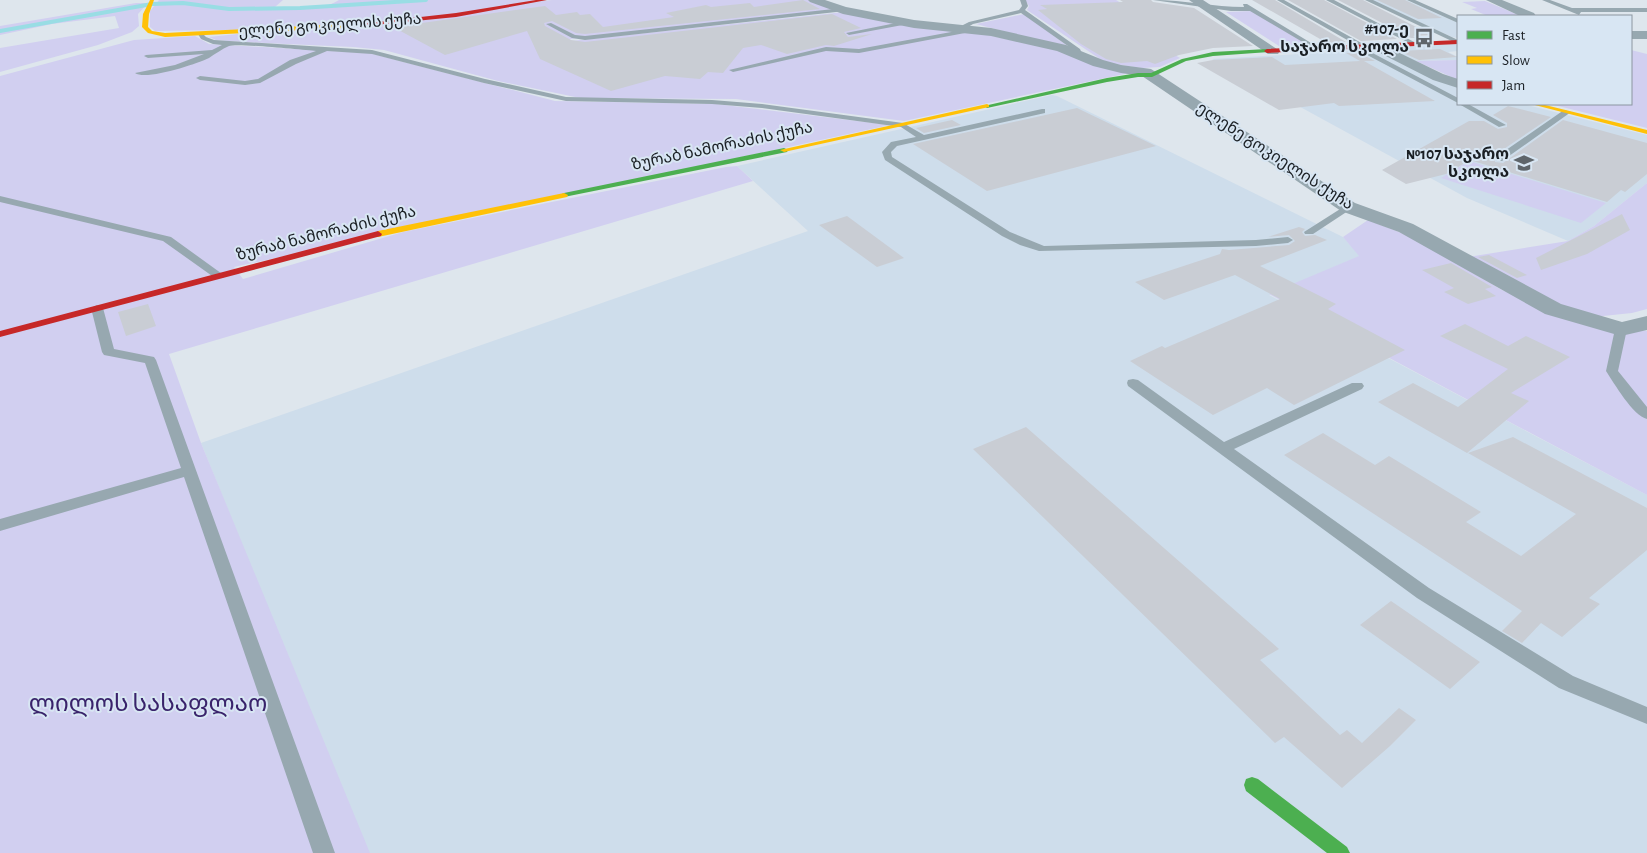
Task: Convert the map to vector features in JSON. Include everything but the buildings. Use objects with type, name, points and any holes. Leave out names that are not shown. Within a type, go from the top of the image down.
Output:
[{"type":"street","name":"ელენე გოკიელის ქუჩა","points":[[152,0],[146,14],[145,28],[150,32],[165,35],[298,30],[453,15],[545,0]]},
{"type":"street","name":"ელენე გოკიელის ქუჩა","points":[[814,0],[842,10],[906,23],[991,32],[1081,55],[1105,65],[1152,75],[1348,207],[1406,228],[1554,309],[1621,329],[1647,323]]},
{"type":"street","points":[[1492,0],[1528,15]]},
{"type":"street","points":[[1200,3],[1273,51]]},
{"type":"street","name":"ზურაბ ნამორაძის ქუჩა","points":[[0,334],[391,231],[1107,80],[1138,74],[1152,75],[1184,60],[1213,54],[1457,42]]},
{"type":"street","points":[[1365,46],[1457,84]]},
{"type":"street","points":[[1538,105],[1647,132]]},
{"type":"street","points":[[1252,785],[1341,853]]},
{"type":"lane","points":[[733,70],[826,48],[860,51],[965,31],[965,26],[971,23],[1021,11],[1026,6],[1023,0]]},
{"type":"lane","points":[[1156,0],[1252,9]]},
{"type":"lane","points":[[1235,0],[1318,49]]},
{"type":"lane","points":[[1280,0],[1365,46],[1457,100]]},
{"type":"lane","points":[[1329,0],[1415,44]]},
{"type":"lane","points":[[1368,0],[1457,42]]},
{"type":"lane","points":[[1410,0],[1457,21]]},
{"type":"lane","points":[[1545,0],[1584,15]]},
{"type":"lane","points":[[549,24],[574,37],[585,38],[842,10]]},
{"type":"lane","points":[[1572,10],[1647,10]]},
{"type":"lane","points":[[1021,11],[1027,13],[1078,50],[1081,55]]},
{"type":"lane","points":[[849,32],[906,23]]},
{"type":"lane","points":[[201,34],[203,38],[208,40],[229,43],[372,52],[484,81],[566,99],[712,102],[903,124],[924,138]]},
{"type":"lane","points":[[139,73],[189,64],[207,58],[229,43]]},
{"type":"lane","points":[[200,78],[245,83],[260,80],[293,62],[329,48]]},
{"type":"lane","points":[[148,56],[216,52]]},
{"type":"lane","points":[[1465,105],[1502,125]]},
{"type":"lane","points":[[1042,111],[894,144],[886,152],[888,158],[1006,234],[1042,249],[1256,243],[1288,240]]},
{"type":"lane","points":[[1499,160],[1568,112]]},
{"type":"lane","points":[[0,199],[167,239],[219,276]]},
{"type":"lane","points":[[1309,232],[1348,207]]},
{"type":"lane","points":[[97,308],[108,352],[150,360],[324,853]]},
{"type":"lane","points":[[1621,329],[1612,371],[1629,396],[1647,415]]},
{"type":"lane","points":[[1133,383],[1423,593],[1566,682],[1647,716]]},
{"type":"lane","points":[[1224,448],[1357,386]]},
{"type":"lane","points":[[0,525],[189,471]]},
{"type":"shaded area","points":[[1371,0],[1406,0],[1457,23],[1457,38]]},
{"type":"shaded area","points":[[1457,43],[1457,51],[1448,52],[1457,56],[1457,60],[1412,61],[1388,48],[1393,46]]},
{"type":"shaded area","name":"№107 საჯარო სკოლა","points":[[1367,50],[1380,53],[1424,74],[1457,86],[1457,105],[1527,105],[1647,135],[1647,183],[1594,226],[1568,241],[1467,198],[1212,59]]},
{"type":"shaded area","points":[[1052,95],[1343,237],[1360,256],[1269,295],[1647,495],[1647,853],[367,853],[201,443],[808,231],[737,166]]},
{"type":"green space","points":[[159,0],[283,0],[275,7],[316,8],[339,0],[537,0],[457,14],[298,29],[155,31],[150,27],[150,11]]},
{"type":"green space","points":[[552,0],[810,0],[833,10],[570,39],[571,41],[844,12],[969,31],[1066,52],[1129,73],[904,121],[736,99],[580,98],[498,81],[384,50],[242,42],[216,40],[209,37]]},
{"type":"green space","points":[[1025,0],[1116,0],[1147,19],[1115,21],[1180,58],[1160,67],[1142,68],[1106,63],[1027,10],[1029,6]]},
{"type":"green space","points":[[1485,1],[1519,15],[1486,15],[1471,9],[1477,8],[1462,2]]},
{"type":"green space","points":[[136,3],[148,3],[138,14],[139,26],[132,32],[98,45],[0,72],[0,48],[119,28],[115,16],[52,24],[0,35],[0,26]]},
{"type":"green space","points":[[1252,11],[1308,45],[1279,46],[1226,12]]},
{"type":"green space","points":[[1024,14],[1072,49],[976,24]]},
{"type":"green space","name":"ლილოს სასაფლაო","points":[[195,36],[209,44],[369,53],[555,101],[716,104],[890,125],[234,267],[243,279],[403,232],[726,167],[737,166],[753,181],[169,354],[201,443],[370,853],[0,853],[0,76],[134,40]]},
{"type":"green space","points":[[1632,50],[1647,54],[1647,128],[1554,105],[1632,105]]},
{"type":"green space","points":[[1457,60],[1457,80],[1416,61]]},
{"type":"green space","points":[[1469,161],[1606,203],[1581,223],[1441,178]]},
{"type":"green space","points":[[1647,183],[1647,309],[1632,313],[1593,317],[1547,301],[1468,257],[1568,241],[1594,226]]},
{"type":"green space","points":[[1368,220],[1412,237],[1502,290],[1586,325],[1647,331],[1647,495],[1269,294],[1359,256],[1343,237]]},
{"type":"waterway","points":[[0,31],[152,4],[183,3],[229,9],[300,8],[426,0]]},
{"type":"traffic: fast","points":[[987,106],[1107,80],[1138,75],[1152,75],[1184,60],[1213,54],[1267,51]]},
{"type":"traffic: fast","points":[[564,195],[784,150]]},
{"type":"traffic: fast","points":[[1252,785],[1341,853]]},
{"type":"traffic: slow","points":[[152,0],[146,14],[145,27],[150,32],[165,35],[344,26]]},
{"type":"traffic: slow","points":[[1538,105],[1647,132]]},
{"type":"traffic: slow","points":[[784,150],[987,106]]},
{"type":"traffic: slow","points":[[378,234],[564,195]]},
{"type":"traffic: jam","points":[[344,26],[456,15],[545,0]]},
{"type":"traffic: jam","points":[[1267,51],[1457,42]]},
{"type":"traffic: jam","points":[[0,334],[378,234]]},
{"type":"place","name":"#107-ე საჯარო სკოლა","points":[[1424,38]]},
{"type":"place","name":"№107 საჯარო სკოლა","points":[[1524,163]]}]
